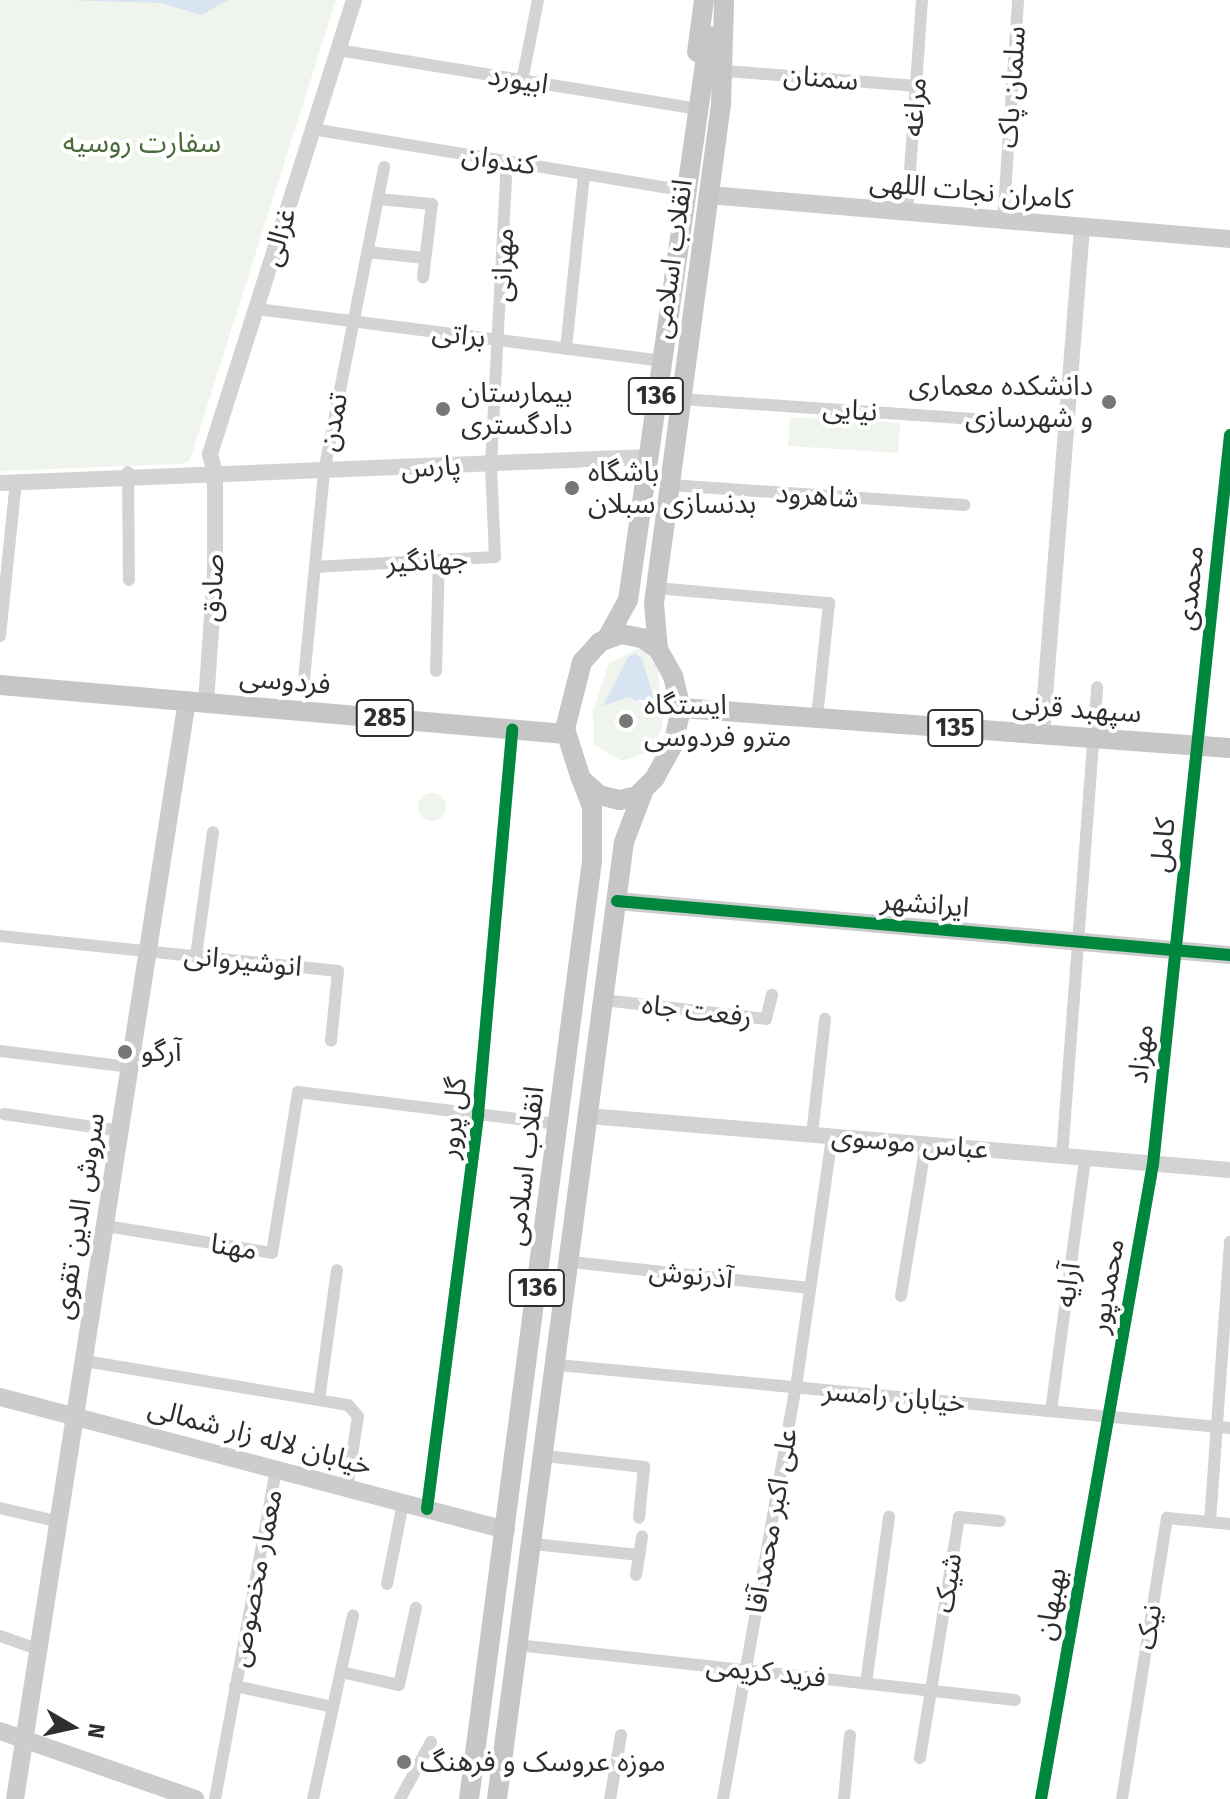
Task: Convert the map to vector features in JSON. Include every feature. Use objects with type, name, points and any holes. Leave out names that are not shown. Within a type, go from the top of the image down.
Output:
[{"type":"main road","points":[[698,109],[695,69],[704,0]]},
{"type":"main road","points":[[721,104],[737,0]]},
{"type":"main road","name":"انقلاب اسلامی","points":[[607,638],[628,600],[698,109],[718,10]]},
{"type":"main road","name":"انقلاب اسلامی","points":[[658,649],[656,588],[721,104],[718,10]]},
{"type":"main road","points":[[686,191],[709,195]]},
{"type":"main road","name":"کامران نجات اللهی","points":[[709,195],[1230,239]]},
{"type":"main road","points":[[635,635],[658,649],[673,676],[681,708],[669,753],[643,792],[613,800],[596,794],[581,779],[565,734],[577,672],[607,638],[635,635]]},
{"type":"main road","name":"فردوسی","points":[[0,685],[565,734]]},
{"type":"main road","name":"سروش الدین تقوی","points":[[15,1799],[149,951],[197,702]]},
{"type":"main road","name":"سپهبد قرنی","points":[[681,708],[1230,748]]},
{"type":"main road","name":"انقلاب اسلامی","points":[[469,1799],[595,830],[581,779]]},
{"type":"main road","name":"انقلاب اسلامی","points":[[497,1799],[558,1365],[624,842],[643,792]]},
{"type":"main road","name":"ایرانشهر","points":[[617,901],[1230,955]]},
{"type":"main road","name":"خیابان لاله زار شمالی","points":[[0,1397],[506,1530]]},
{"type":"main road","points":[[0,1731],[195,1799]]},
{"type":"street","name":"غزالی","points":[[215,473],[210,454],[354,0]]},
{"type":"street","points":[[522,81],[538,0]]},
{"type":"street","name":"مراغه","points":[[907,214],[922,0]]},
{"type":"street","name":"سلمان پاک","points":[[1003,222],[1018,0]]},
{"type":"street","name":"ابیورد","points":[[338,50],[698,109]]},
{"type":"street","name":"سمنان","points":[[726,71],[916,86]]},
{"type":"street","name":"کندوان","points":[[312,129],[686,191]]},
{"type":"street","name":"مهرانی","points":[[491,464],[500,340],[507,161]]},
{"type":"street","name":"تمدن","points":[[304,680],[324,471],[384,167]]},
{"type":"street","points":[[566,349],[584,174]]},
{"type":"street","points":[[378,199],[432,204],[423,277]]},
{"type":"street","points":[[1042,734],[1082,228]]},
{"type":"street","points":[[367,252],[425,258]]},
{"type":"street","name":"براتی","points":[[257,309],[661,361]]},
{"type":"street","name":"نیایی","points":[[681,399],[1066,425]]},
{"type":"street","name":"محمدی","points":[[1197,746],[1230,443]]},
{"type":"street","name":"پارس","points":[[0,475],[324,471],[648,457]]},
{"type":"street","name":"جهانگیر","points":[[315,567],[495,557],[491,464]]},
{"type":"street","name":"صادق","points":[[197,702],[214,598],[215,473]]},
{"type":"street","points":[[128,475],[129,580]]},
{"type":"street","name":"پارس","points":[[8,483],[128,475]]},
{"type":"street","points":[[0,636],[8,483]]},
{"type":"street","name":"شاهرود","points":[[670,485],[964,505]]},
{"type":"street","points":[[436,671],[439,560]]},
{"type":"street","points":[[656,588],[829,603],[817,718]]},
{"type":"street","points":[[1062,1156],[1097,687]]},
{"type":"street","name":"گل پرور","points":[[427,1509],[478,1114],[512,730]]},
{"type":"street","name":"کامل","points":[[1176,950],[1197,746]]},
{"type":"street","points":[[196,956],[213,832]]},
{"type":"street","name":"انوشیروانی","points":[[0,936],[338,971],[331,1041]]},
{"type":"street","name":"مهزاد","points":[[1153,1164],[1176,950]]},
{"type":"street","name":"رفعت جاه","points":[[604,1000],[766,1019],[772,995]]},
{"type":"street","points":[[812,1135],[825,1019]]},
{"type":"street","points":[[0,1051],[131,1067]]},
{"type":"street","name":"مهنا","points":[[106,1226],[272,1253],[298,1092],[478,1114]]},
{"type":"street","points":[[4,1114],[121,1131]]},
{"type":"street","points":[[478,1114],[558,1124]]},
{"type":"street","name":"عباس موسوی","points":[[589,1116],[1230,1170]]},
{"type":"street","name":"علی اکبر محمدآقا","points":[[723,1799],[796,1387],[832,1136]]},
{"type":"street","points":[[901,1296],[926,1144]]},
{"type":"street","name":"آرایه","points":[[1051,1411],[1085,1158]]},
{"type":"street","name":"محمدپور","points":[[1109,1417],[1153,1164]]},
{"type":"street","points":[[1210,1522],[1224,1428],[1230,1242]]},
{"type":"street","name":"آذرنوش","points":[[571,1262],[810,1288]]},
{"type":"street","points":[[319,1400],[337,1270]]},
{"type":"street","points":[[85,1361],[348,1405],[358,1416],[347,1488]]},
{"type":"street","name":"خیابان رامسر","points":[[558,1365],[1224,1428]]},
{"type":"street","name":"بهبهان","points":[[1041,1799],[1109,1417]]},
{"type":"street","points":[[545,1456],[644,1467],[639,1518]]},
{"type":"street","name":"معمار مخصوص","points":[[215,1799],[276,1470]]},
{"type":"street","points":[[387,1584],[403,1503]]},
{"type":"street","points":[[0,1508],[60,1522]]},
{"type":"street","points":[[866,1683],[889,1517]]},
{"type":"street","name":"شیک","points":[[931,1690],[959,1517],[1000,1521]]},
{"type":"street","name":"نیک","points":[[1122,1799],[1167,1518],[1230,1524]]},
{"type":"street","points":[[636,1575],[642,1536]]},
{"type":"street","points":[[533,1544],[639,1555]]},
{"type":"street","points":[[341,1672],[399,1685],[416,1608]]},
{"type":"street","points":[[313,1799],[353,1615]]},
{"type":"street","points":[[0,1636],[40,1650]]},
{"type":"street","name":"فرید کریمی","points":[[517,1645],[1015,1700]]},
{"type":"street","name":"معمار مخصوص","points":[[235,1686],[333,1707]]},
{"type":"street","points":[[920,1758],[931,1690]]},
{"type":"street","points":[[610,1799],[621,1735]]},
{"type":"street","points":[[844,1799],[850,1735]]},
{"type":"street","points":[[400,1799],[431,1742]]},
{"type":"green space","name":"سفارت روسیه","points":[[0,0],[336,0],[190,460],[181,464],[0,471]]},
{"type":"green space","points":[[790,417],[900,423],[898,453],[788,446]]},
{"type":"green space","points":[[637,649],[647,652],[658,669],[663,723],[653,750],[622,761],[594,745],[593,711],[609,663]]},
{"type":"green space","points":[[432,793],[442,797],[446,807],[442,817],[432,821],[422,817],[418,807],[422,797]]},
{"type":"water","points":[[67,0],[228,0],[202,15],[161,3]]},
{"type":"water","points":[[635,654],[642,658],[657,710],[629,697],[603,706],[628,657]]},
{"type":"cycle path","points":[[1041,1799],[1153,1164],[1230,435]]},
{"type":"cycle path","points":[[427,1509],[478,1114],[512,730]]},
{"type":"cycle path","points":[[617,901],[1230,955]]},
{"type":"place","name":"دانشکده معماری و شهرسازی","points":[[1109,402]]},
{"type":"place","name":"بیمارستان دادگستری","points":[[443,409]]},
{"type":"place","name":"باشگاه بدنسازی سبلان","points":[[572,488]]},
{"type":"place","name":"ایستگاه مترو فردوسی","points":[[626,721]]},
{"type":"place","name":"آرگو","points":[[125,1052]]},
{"type":"place","name":"موزه عروسک و فرهنگ","points":[[404,1762]]}]
